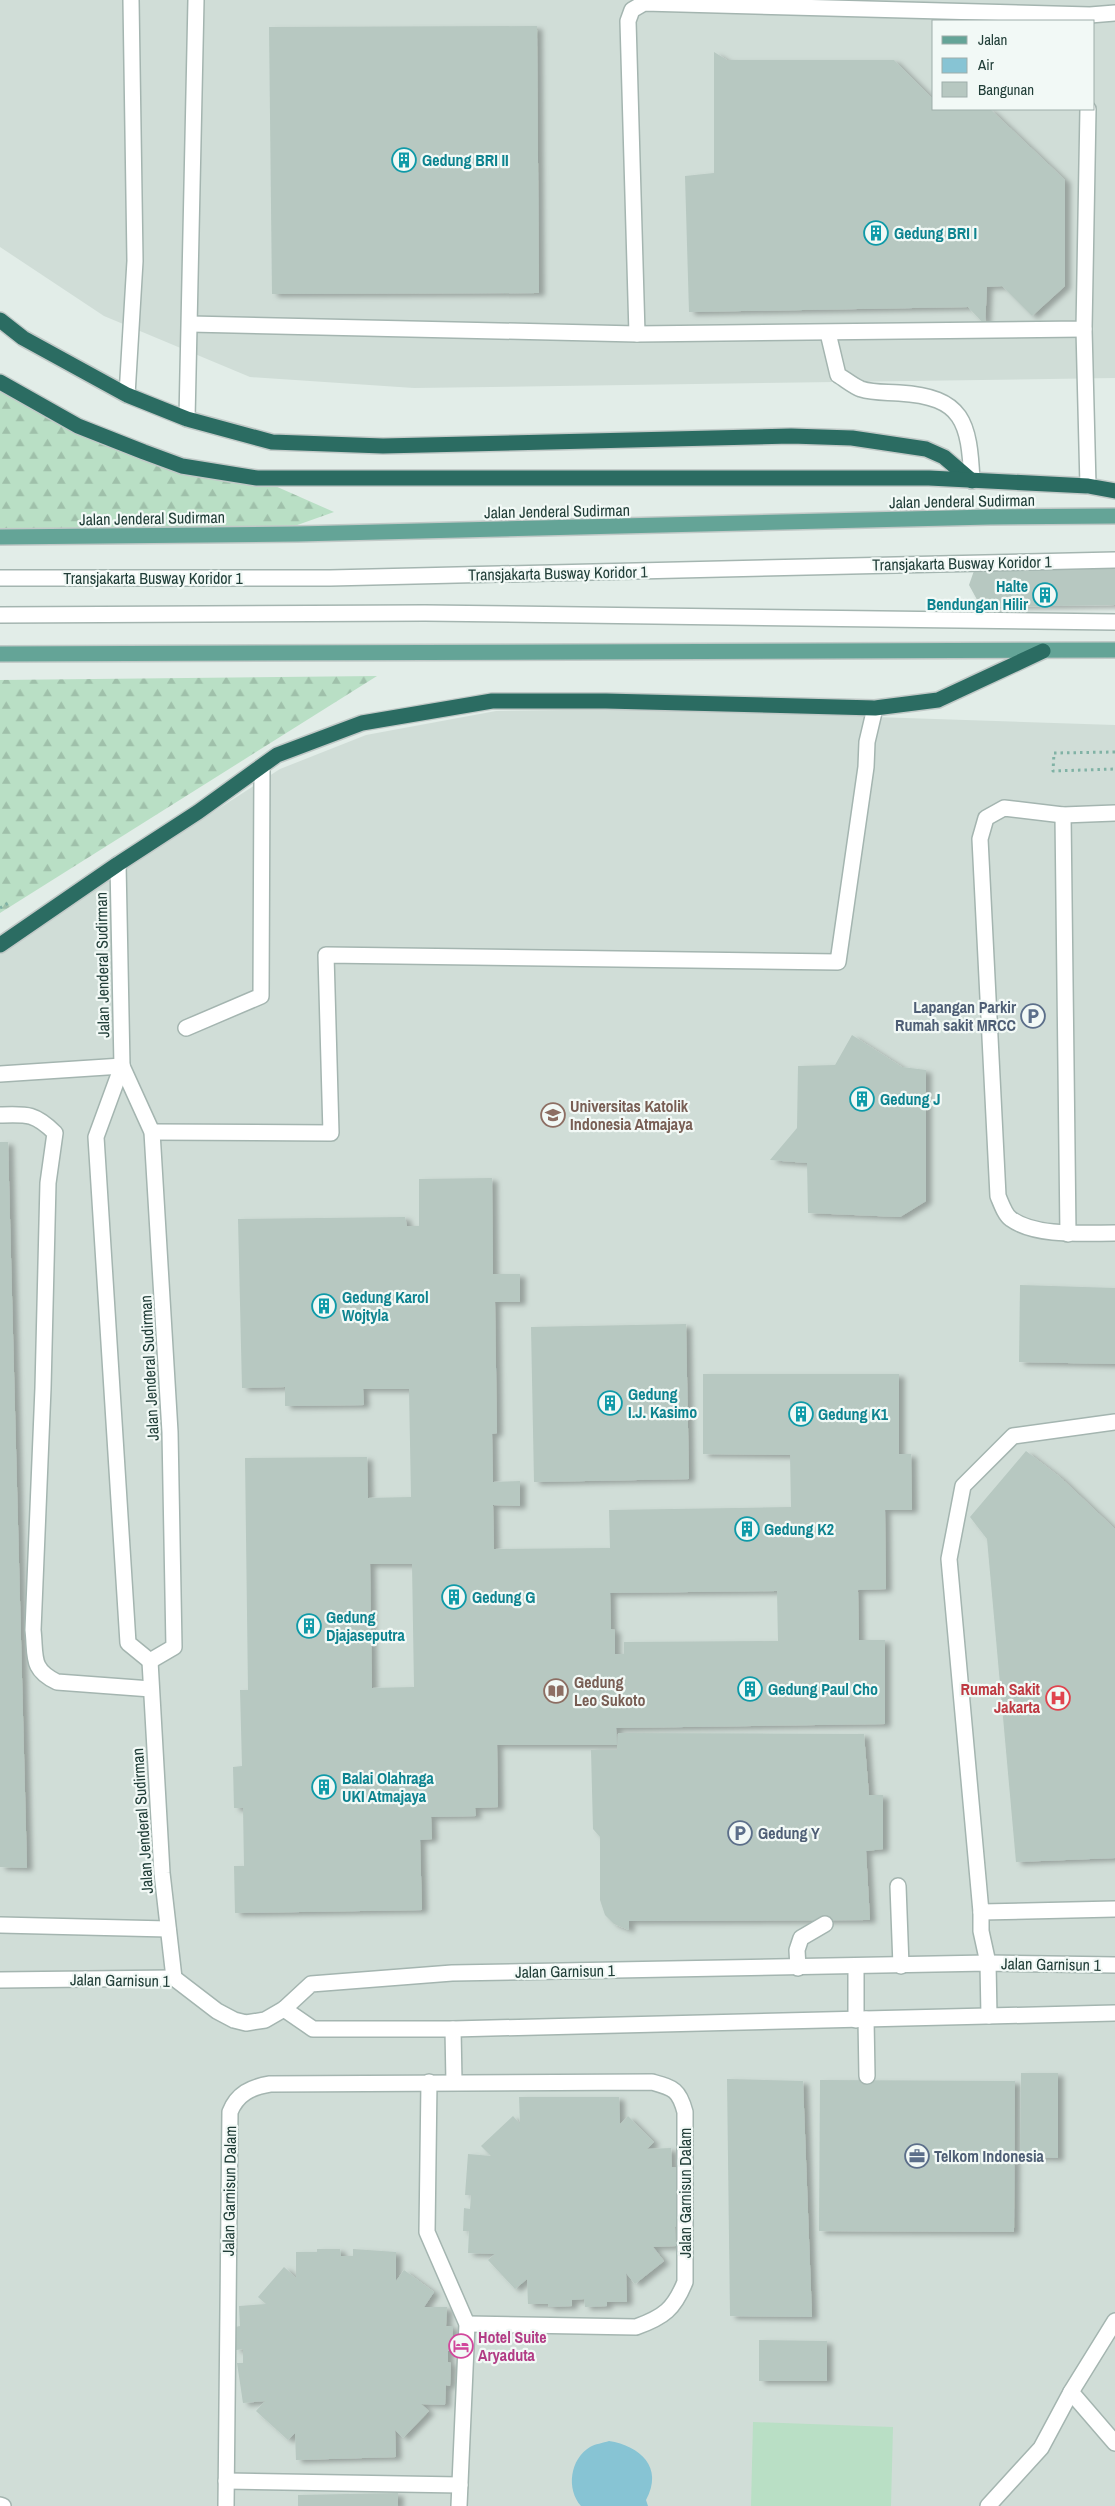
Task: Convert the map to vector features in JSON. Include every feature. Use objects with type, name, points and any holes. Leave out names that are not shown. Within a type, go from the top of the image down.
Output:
[{"type":"highway","points":[[0,320],[23,338],[126,395],[187,419],[272,442],[383,446],[791,436],[852,438],[926,449],[944,457],[972,481]]},
{"type":"highway","points":[[0,382],[78,426],[144,452],[182,466],[257,478],[929,478],[1088,486],[1115,492]]},
{"type":"highway","points":[[0,945],[198,812],[277,755],[362,723],[492,701],[606,701],[875,708],[938,700],[1043,650]]},
{"type":"main road","name":"Jalan Jenderal Sudirman","points":[[0,537],[308,534],[990,517],[1115,516]]},
{"type":"main road","points":[[0,654],[1115,650]]},
{"type":"street","points":[[126,395],[135,261],[131,0]]},
{"type":"street","points":[[187,419],[196,0]]},
{"type":"street","points":[[637,334],[628,21],[632,10],[644,3],[1090,18],[1115,13]]},
{"type":"street","points":[[1088,110],[1084,329],[1088,486]]},
{"type":"street","points":[[190,324],[637,334],[1084,329]]},
{"type":"street","points":[[828,332],[838,375],[860,388],[876,392],[930,396],[947,404],[959,416],[965,428],[970,449],[972,481]]},
{"type":"street","name":"Transjakarta Busway Koridor 1","points":[[0,578],[330,578],[1115,560]]},
{"type":"street","points":[[0,615],[426,613],[1115,622]]},
{"type":"street","points":[[152,1132],[331,1133],[326,955],[838,962],[866,767],[867,742],[875,708]]},
{"type":"street","points":[[186,1028],[261,996],[262,766]]},
{"type":"street","points":[[1115,813],[1063,815],[1004,808],[986,818],[980,839],[998,1196],[1009,1218],[1026,1227],[1068,1234],[1115,1233]]},
{"type":"street","points":[[1063,815],[1068,1234]]},
{"type":"street","name":"Jalan Jenderal Sudirman","points":[[118,864],[122,1066],[96,1137],[128,1643],[150,1661],[162,1873],[174,1978]]},
{"type":"street","points":[[0,1074],[122,1066]]},
{"type":"street","name":"Jalan Jenderal Sudirman","points":[[122,1066],[152,1132],[170,1432],[175,1619],[174,1647],[150,1661]]},
{"type":"street","points":[[0,1115],[27,1114],[41,1120],[55,1133],[48,1183],[43,1388],[33,1630],[29,1667],[57,1682],[151,1689]]},
{"type":"street","points":[[988,1963],[981,1931],[981,1912],[949,1559],[963,1486],[1013,1436],[1114,1423]]},
{"type":"street","points":[[898,1886],[901,1966]]},
{"type":"street","points":[[981,1912],[1115,1909]]},
{"type":"street","points":[[798,1968],[797,1950],[801,1938],[825,1924]]},
{"type":"street","points":[[0,1925],[168,1929]]},
{"type":"street","name":"Jalan Garnisun 1","points":[[988,1963],[990,2016]]},
{"type":"street","name":"Jalan Garnisun 1","points":[[0,1980],[174,1978],[217,2011],[234,2020],[246,2023],[258,2022],[284,2009],[311,1984],[452,1973],[856,1967],[988,1963],[1115,1965]]},
{"type":"street","points":[[856,1967],[866,2076]]},
{"type":"street","points":[[284,2009],[314,2029],[453,2029],[1115,2013]]},
{"type":"street","points":[[453,2029],[454,2082]]},
{"type":"street","points":[[429,2082],[427,2232],[467,2324],[460,2506]]},
{"type":"street","name":"Jalan Garnisun Dalam","points":[[226,2506],[230,2112],[233,2103],[249,2089],[270,2084],[429,2082],[652,2082],[672,2088],[681,2098],[685,2112],[686,2282],[677,2302],[656,2320],[636,2327],[467,2324]]},
{"type":"street","points":[[988,2506],[1041,2448],[1115,2321]]},
{"type":"street","points":[[1072,2392],[1115,2443]]},
{"type":"street","points":[[226,2481],[460,2486]]},
{"type":"path","points":[[1115,752],[1054,753],[1053,771],[1115,769]]},
{"type":"shaded area","points":[[0,0],[1115,0],[1115,378],[414,388],[250,377],[104,316],[0,247]]},
{"type":"shaded area","points":[[639,709],[1115,725],[1115,2506],[0,2506],[0,949],[280,769],[366,735],[496,711]]},
{"type":"green space","points":[[0,382],[144,452],[257,478],[334,512],[272,534],[0,537]]},
{"type":"green space","points":[[377,676],[0,913],[0,680]]},
{"type":"green space","points":[[753,2422],[893,2427],[891,2506],[751,2506]]},
{"type":"water","points":[[609,2441],[630,2448],[646,2460],[652,2478],[651,2488],[646,2500],[648,2506],[581,2506],[576,2499],[572,2483],[574,2466],[583,2452],[590,2447]]},
{"type":"building","name":"Gedung BRI II","points":[[537,26],[539,293],[272,294],[269,27]]},
{"type":"building","name":"Gedung BRI I","points":[[714,52],[727,60],[894,60],[932,97],[932,110],[991,110],[1065,180],[1065,286],[1032,316],[1002,286],[987,287],[985,325],[968,307],[689,312],[685,176],[714,173]]},
{"type":"building","name":"Halte Bendungan Hilir","points":[[976,565],[1115,565],[1115,605],[981,607],[969,585]]},
{"type":"building","name":"Gedung J","points":[[852,1035],[902,1067],[926,1070],[926,1201],[900,1217],[808,1213],[807,1163],[770,1160],[797,1128],[798,1066],[835,1065]]},
{"type":"building","points":[[0,1142],[8,1142],[27,1868],[0,1867]]},
{"type":"building","points":[[492,1178],[493,1274],[520,1274],[520,1302],[495,1302],[497,1433],[492,1434],[493,1482],[520,1481],[520,1506],[493,1505],[494,1549],[610,1548],[609,1510],[791,1507],[790,1455],[703,1454],[703,1374],[899,1374],[899,1454],[911,1454],[912,1510],[885,1510],[886,1589],[858,1590],[859,1640],[885,1640],[885,1724],[616,1728],[617,1745],[497,1745],[498,1807],[475,1808],[476,1816],[431,1817],[432,1839],[420,1840],[422,1910],[235,1913],[234,1866],[244,1866],[243,1808],[234,1808],[233,1767],[242,1766],[240,1690],[248,1690],[245,1458],[367,1457],[368,1498],[411,1497],[409,1389],[363,1389],[364,1405],[285,1406],[285,1387],[242,1388],[238,1219],[405,1217],[407,1226],[419,1226],[419,1179]],"holes":[[[370,1564],[412,1564],[414,1687],[372,1688]],[[777,1591],[778,1641],[624,1642],[624,1654],[615,1654],[615,1630],[611,1629],[610,1593]]]},
{"type":"building","points":[[1020,1285],[1115,1288],[1115,1364],[1019,1362]]},
{"type":"building","name":"Gedung I.J. Kasimo","points":[[686,1324],[689,1479],[534,1482],[531,1327]]},
{"type":"building","name":"Rumah Sakit Jakarta","points":[[1026,1451],[1060,1477],[1115,1529],[1115,1858],[1016,1862],[987,1539],[970,1517]]},
{"type":"building","name":"Gedung Y","points":[[618,1733],[864,1734],[869,1795],[883,1795],[883,1849],[866,1851],[870,1920],[629,1921],[629,1930],[614,1924],[605,1915],[600,1900],[600,1837],[593,1829],[591,1750],[617,1750]]},
{"type":"building","points":[[1021,2073],[1058,2073],[1058,2158],[1020,2157]]},
{"type":"building","points":[[727,2079],[803,2081],[812,2317],[730,2316]]},
{"type":"building","name":"Telkom Indonesia","points":[[820,2080],[1015,2081],[1014,2232],[819,2231]]},
{"type":"building","points":[[519,2097],[619,2097],[620,2124],[628,2116],[654,2142],[647,2149],[671,2148],[672,2167],[677,2167],[676,2202],[680,2202],[681,2226],[675,2227],[676,2246],[653,2247],[664,2261],[635,2284],[626,2273],[627,2302],[607,2302],[607,2306],[585,2307],[584,2299],[572,2300],[572,2306],[549,2307],[548,2304],[528,2304],[527,2279],[515,2289],[488,2260],[495,2254],[468,2253],[469,2231],[463,2231],[464,2208],[470,2209],[471,2195],[465,2195],[468,2154],[491,2156],[481,2146],[513,2116],[520,2124]]},
{"type":"building","points":[[317,2249],[340,2249],[341,2256],[353,2256],[353,2249],[396,2252],[396,2281],[404,2270],[434,2292],[424,2307],[447,2307],[446,2326],[453,2326],[452,2351],[448,2351],[448,2362],[451,2363],[450,2386],[446,2385],[445,2405],[421,2404],[429,2411],[403,2438],[395,2430],[396,2457],[296,2460],[295,2433],[288,2440],[256,2411],[265,2401],[243,2403],[237,2363],[243,2363],[243,2349],[236,2350],[235,2327],[240,2326],[239,2306],[266,2304],[258,2297],[284,2267],[296,2278],[296,2252],[317,2252]]},
{"type":"building","points":[[759,2340],[827,2341],[827,2381],[759,2381]]},
{"type":"building","points":[[398,2493],[398,2506],[298,2506],[298,2495]]},
{"type":"place","name":"Gedung BRI II","points":[[404,160]]},
{"type":"place","name":"Gedung BRI I","points":[[876,233]]},
{"type":"place","name":"Halte Bendungan Hilir","points":[[1045,595]]},
{"type":"place","name":"Lapangan Parkir Rumah sakit MRCC","points":[[1033,1016]]},
{"type":"place","name":"Gedung J","points":[[862,1099]]},
{"type":"place","name":"Universitas Katolik Indonesia Atmajaya","points":[[553,1115]]},
{"type":"place","name":"Gedung Karol Wojtyla","points":[[324,1306]]},
{"type":"place","name":"Gedung I.J. Kasimo","points":[[610,1403]]},
{"type":"place","name":"Gedung K1","points":[[801,1414]]},
{"type":"place","name":"Gedung K2","points":[[747,1529]]},
{"type":"place","name":"Gedung G","points":[[454,1597]]},
{"type":"place","name":"Gedung Djajaseputra","points":[[309,1626]]},
{"type":"place","name":"Gedung Paul Cho","points":[[750,1689]]},
{"type":"place","name":"Gedung Leo Sukoto","points":[[556,1691]]},
{"type":"place","name":"Rumah Sakit Jakarta","points":[[1058,1698]]},
{"type":"place","name":"Balai Olahraga UKI Atmajaya","points":[[324,1787]]},
{"type":"place","name":"Gedung Y","points":[[740,1833]]},
{"type":"place","name":"Telkom Indonesia","points":[[917,2156]]},
{"type":"place","name":"Hotel Suite Aryaduta","points":[[461,2346]]}]
